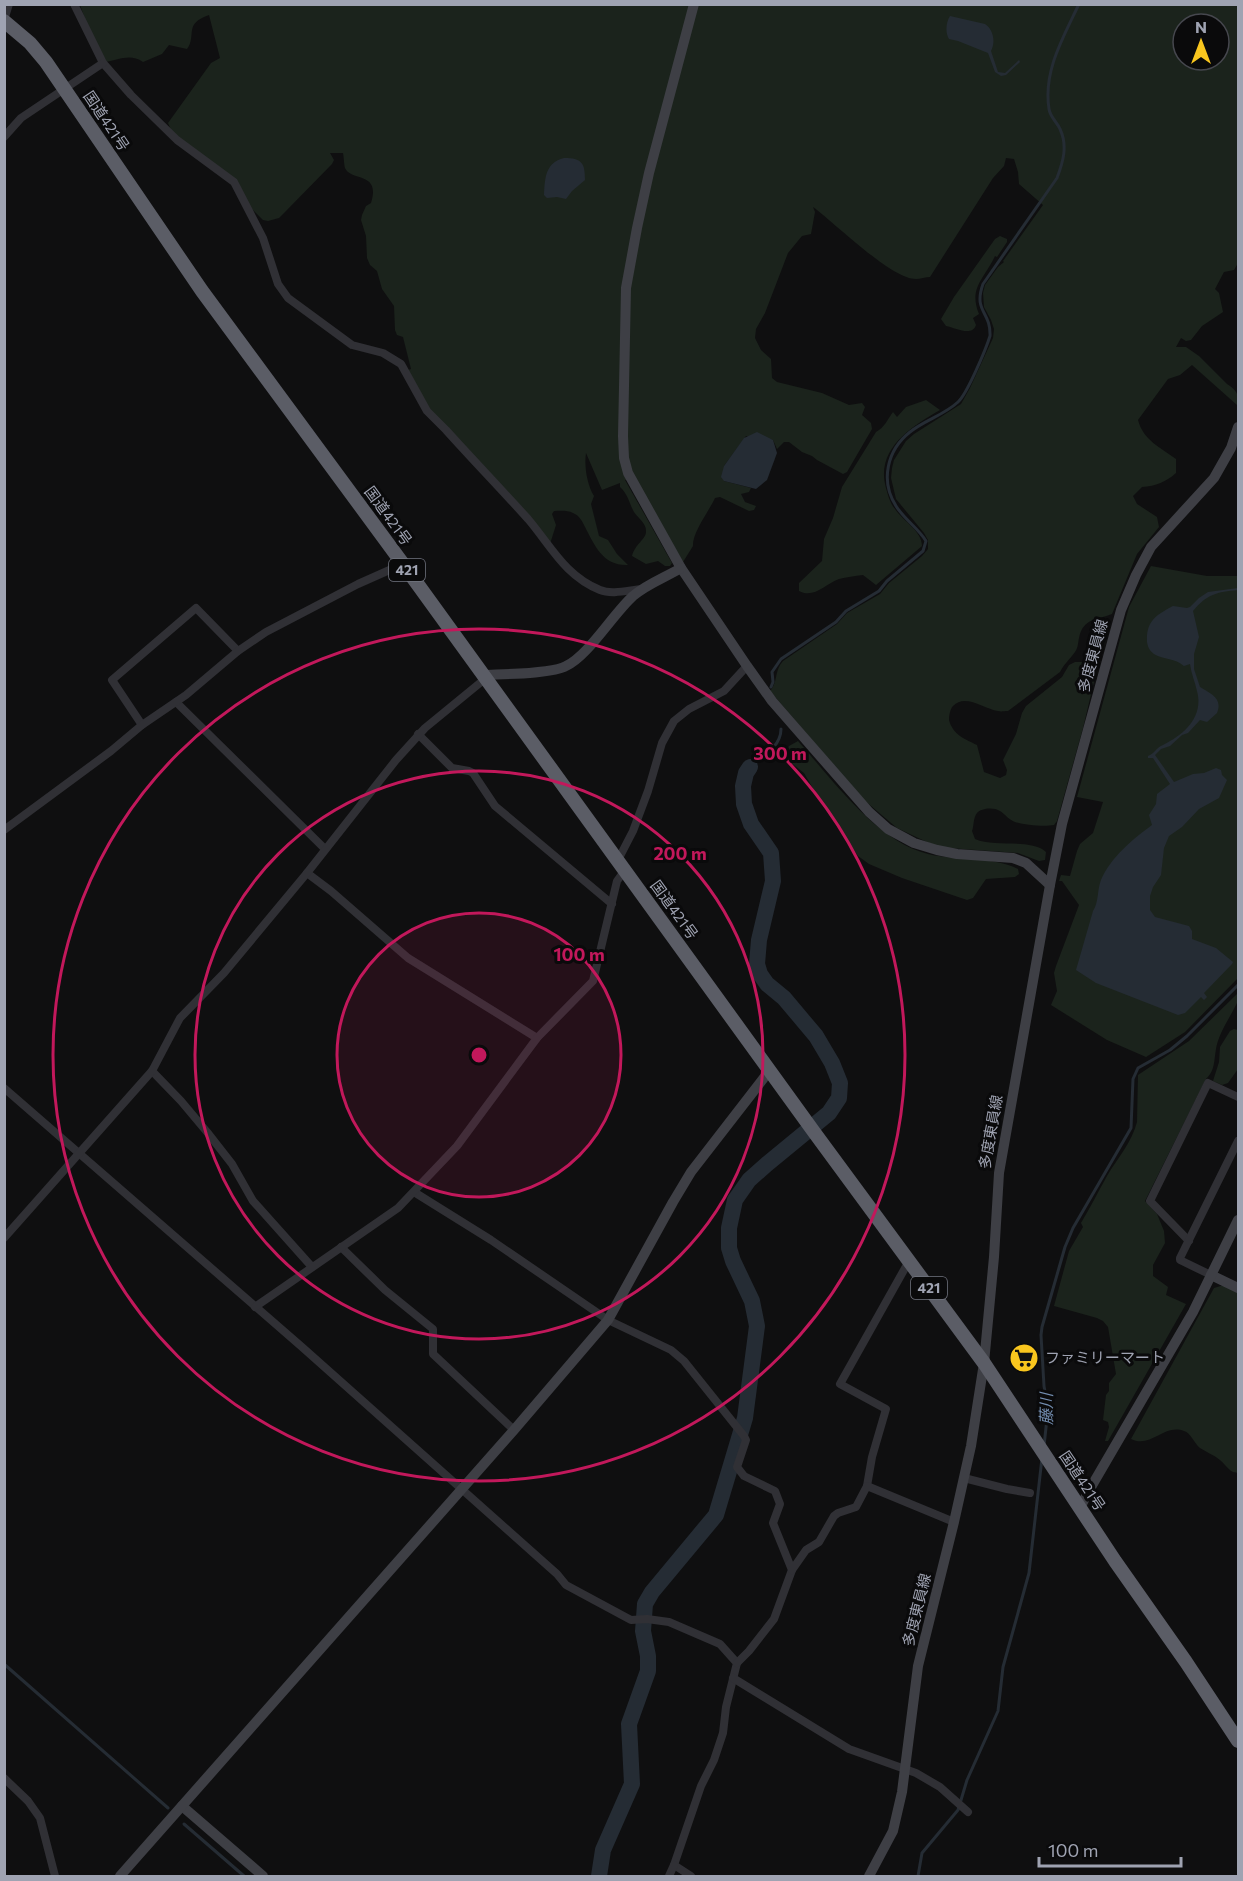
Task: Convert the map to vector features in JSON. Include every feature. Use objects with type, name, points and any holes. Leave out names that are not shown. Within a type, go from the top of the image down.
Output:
[{"type":"highway","name":"国道421号","points":[[4,20],[30,43],[65,89],[202,291],[984,1363],[1239,1741]]},
{"type":"street","points":[[4,20],[9,4]]},
{"type":"street","points":[[74,4],[103,63],[131,95],[177,140],[234,182],[263,238],[278,284],[288,298],[352,345],[383,353],[400,364],[433,419],[446,430],[530,521],[564,567],[599,590],[643,589]]},
{"type":"street","points":[[693,4],[636,228],[626,288],[623,436],[624,458],[633,486],[681,568],[772,701],[869,812],[888,829],[914,843],[957,854],[1013,858],[1026,863],[1050,885]]},
{"type":"street","points":[[4,138],[21,118],[103,63]]},
{"type":"street","name":"多度東員線","points":[[869,1876],[893,1831],[906,1768],[918,1666],[964,1478],[984,1363],[999,1173],[1062,824],[1121,610],[1132,584],[1151,547],[1214,478],[1231,448],[1239,427]]},
{"type":"street","points":[[4,830],[111,752],[142,725],[176,702],[238,651],[266,632],[403,564]]},
{"type":"street","points":[[4,1238],[152,1071],[180,1018],[224,973],[418,734],[485,677],[546,670],[566,666],[574,661],[626,604],[643,589],[681,568]]},
{"type":"street","points":[[142,725],[112,680],[196,608],[238,651]]},
{"type":"street","points":[[255,1307],[398,1208],[457,1146],[537,1038],[593,981],[621,865],[648,791],[662,743],[674,721],[688,709],[724,691],[747,666]]},
{"type":"street","points":[[176,702],[325,849]]},
{"type":"street","points":[[418,734],[452,768],[473,773],[495,806],[612,904]]},
{"type":"street","points":[[307,873],[332,891],[408,958],[537,1038]]},
{"type":"street","points":[[120,1876],[300,1674],[608,1320],[691,1172],[770,1070]]},
{"type":"street","points":[[152,1071],[207,1132],[232,1164],[253,1201],[312,1268]]},
{"type":"street","points":[[1189,1241],[1150,1201],[1208,1083],[1239,1098]]},
{"type":"street","points":[[4,1088],[461,1489],[557,1574],[566,1585],[625,1618],[669,1622],[720,1644],[737,1663]]},
{"type":"street","points":[[1239,1141],[1180,1260],[1239,1288]]},
{"type":"street","points":[[414,1192],[491,1240],[608,1320],[671,1350],[684,1361],[744,1436],[746,1440],[737,1467],[744,1476],[775,1491],[780,1504],[773,1523],[792,1570]]},
{"type":"street","points":[[1080,1508],[1187,1322],[1239,1220]]},
{"type":"street","points":[[341,1247],[385,1290],[433,1329],[433,1354],[514,1430]]},
{"type":"street","points":[[669,1876],[701,1786],[714,1761],[723,1733],[726,1707],[737,1663],[774,1619],[792,1570],[806,1550],[819,1542],[834,1516],[856,1507],[867,1486],[872,1457],[886,1409],[840,1384],[909,1261]]},
{"type":"street","points":[[964,1478],[1030,1493]]},
{"type":"street","points":[[867,1486],[954,1522]]},
{"type":"street","points":[[733,1678],[849,1749],[906,1768],[940,1787],[967,1811]]},
{"type":"street","points":[[4,1778],[28,1801],[40,1818],[55,1876]]},
{"type":"street","points":[[182,1806],[263,1876]]},
{"type":"street","points":[[674,1865],[691,1876]]},
{"type":"shaded area","points":[[80,5],[1238,5],[1238,263],[1234,270],[1224,272],[1215,289],[1219,293],[1223,312],[1202,326],[1191,340],[1186,341],[1181,338],[1176,347],[1186,347],[1199,356],[1235,390],[1238,395],[1237,405],[1192,365],[1180,375],[1168,379],[1138,420],[1148,438],[1176,459],[1176,473],[1160,483],[1142,487],[1133,496],[1137,504],[1157,517],[1159,527],[1137,554],[1112,614],[1087,623],[1081,631],[1076,650],[1060,672],[1008,711],[993,710],[963,701],[953,706],[950,713],[949,720],[953,729],[960,736],[977,745],[984,772],[1000,778],[1006,775],[1007,770],[1003,760],[1026,706],[1062,677],[1069,665],[1075,662],[1089,662],[1095,665],[1097,669],[1083,728],[1054,825],[1015,822],[1000,811],[991,809],[979,811],[974,820],[972,831],[975,839],[992,843],[1031,845],[1046,852],[1045,860],[1039,861],[1018,853],[949,848],[931,844],[897,828],[864,800],[770,691],[783,661],[837,624],[847,613],[880,594],[889,583],[928,549],[928,540],[924,533],[896,499],[891,478],[892,468],[894,460],[906,441],[961,404],[993,338],[994,329],[984,307],[985,285],[1004,262],[1043,205],[1019,184],[1014,159],[1006,158],[1004,166],[993,178],[930,277],[916,279],[905,277],[892,270],[813,207],[815,212],[811,234],[802,236],[788,253],[765,313],[756,329],[755,338],[761,350],[771,359],[772,378],[777,382],[822,393],[849,405],[862,403],[865,407],[862,415],[871,423],[872,429],[847,472],[843,474],[802,452],[789,442],[784,442],[777,449],[773,440],[746,436],[724,466],[724,481],[751,488],[749,492],[741,494],[745,502],[756,506],[754,510],[749,511],[720,497],[715,498],[683,562],[635,479],[625,480],[672,563],[670,566],[665,566],[658,561],[646,564],[632,556],[635,548],[646,535],[645,526],[634,512],[620,483],[602,490],[586,453],[587,475],[594,496],[591,504],[599,536],[608,540],[628,565],[612,562],[601,554],[580,519],[571,512],[554,511],[552,514],[556,525],[550,544],[435,418],[408,370],[411,369],[403,337],[397,335],[395,330],[394,306],[382,289],[377,271],[370,265],[367,258],[366,236],[361,220],[366,206],[371,203],[372,186],[364,179],[348,172],[345,168],[343,153],[330,153],[334,160],[332,164],[279,218],[268,221],[263,220],[247,204],[241,193],[172,132],[168,123],[211,63],[220,58],[209,15],[201,18],[193,26],[187,49],[169,45],[162,54],[143,62],[134,58],[124,58],[105,62]]},
{"type":"shaded area","points":[[950,16],[988,26],[993,36],[991,51],[998,72],[1005,73],[1019,60],[1020,62],[1006,75],[1001,76],[995,72],[988,53],[949,39],[946,28]]},
{"type":"shaded area","points":[[564,158],[579,160],[584,169],[585,180],[566,199],[547,198],[544,195],[547,172],[553,164]]},
{"type":"shaded area","points":[[1000,236],[1007,239],[1007,242],[997,257],[995,256],[979,283],[975,297],[979,314],[973,318],[976,325],[974,329],[963,331],[946,326],[941,319],[954,297],[995,239]]},
{"type":"shaded area","points":[[926,400],[940,410],[907,432],[898,441],[886,462],[884,474],[889,499],[898,513],[916,531],[922,546],[876,585],[863,575],[839,579],[815,592],[799,591],[799,583],[822,561],[824,539],[842,487],[876,432],[884,426],[893,412],[897,417],[906,407]]},
{"type":"shaded area","points":[[757,432],[773,440],[777,453],[767,480],[756,489],[724,481],[721,477],[724,466],[744,438]]},
{"type":"shaded area","points":[[1151,566],[1207,576],[1238,576],[1238,978],[1185,1032],[1146,1057],[1107,1040],[1051,1005],[1057,991],[1054,973],[1079,905],[1062,881],[1059,881],[1061,875],[1070,876],[1080,844],[1093,833],[1103,802],[1077,797],[1129,607]]},
{"type":"shaded area","points":[[1238,588],[1238,590],[1208,597],[1193,611],[1199,637],[1194,654],[1194,669],[1200,687],[1217,700],[1217,713],[1207,722],[1200,720],[1188,733],[1155,755],[1174,782],[1216,768],[1221,770],[1227,780],[1219,798],[1199,809],[1182,827],[1169,836],[1164,848],[1161,875],[1150,896],[1150,910],[1155,917],[1189,926],[1192,939],[1216,948],[1233,962],[1204,993],[1207,997],[1204,1000],[1201,997],[1185,1013],[1178,1015],[1096,983],[1076,970],[1105,872],[1130,842],[1152,825],[1149,815],[1156,804],[1157,794],[1170,784],[1153,758],[1148,758],[1148,756],[1185,730],[1198,709],[1197,691],[1190,664],[1184,666],[1152,653],[1147,642],[1150,624],[1157,616],[1173,606],[1187,608],[1208,592]]},
{"type":"shaded area","points":[[798,741],[856,807],[873,823],[909,847],[928,854],[998,862],[1018,869],[1019,874],[1015,877],[986,879],[973,898],[967,900],[869,864],[858,856],[825,809],[804,773],[790,762],[785,754],[789,746]]},
{"type":"shaded area","points":[[1237,994],[1238,1001],[1217,1043],[1211,1072],[1145,1201],[1157,1214],[1164,1231],[1165,1243],[1153,1265],[1153,1276],[1168,1287],[1166,1295],[1186,1304],[1108,1441],[1105,1441],[1109,1427],[1108,1422],[1103,1420],[1106,1395],[1109,1391],[1109,1383],[1116,1374],[1108,1327],[1097,1318],[1054,1306],[1069,1251],[1083,1227],[1081,1223],[1135,1129],[1138,1075],[1189,1041]]},
{"type":"shaded area","points":[[1238,1030],[1238,1069],[1228,1083],[1222,1085],[1213,1081],[1219,1062],[1220,1047],[1230,1031]]},
{"type":"shaded area","points":[[1224,1285],[1238,1292],[1238,1473],[1231,1471],[1218,1458],[1200,1448],[1184,1431],[1170,1430],[1145,1441],[1131,1439],[1214,1288]]},
{"type":"waterway","points":[[771,687],[772,672],[781,659],[836,622],[846,611],[879,591],[887,581],[923,551],[926,541],[899,511],[891,496],[888,486],[888,466],[902,439],[916,428],[953,407],[962,397],[990,336],[990,328],[980,300],[983,284],[1057,178],[1063,160],[1064,142],[1060,129],[1050,112],[1049,81],[1061,42],[1079,4]]},
{"type":"waterway","points":[[750,767],[774,746],[781,729]]},
{"type":"waterway","points":[[599,1876],[603,1850],[632,1784],[629,1724],[648,1671],[648,1656],[643,1631],[645,1604],[652,1592],[716,1515],[745,1418],[757,1326],[752,1301],[729,1248],[729,1228],[735,1200],[749,1180],[829,1113],[839,1098],[840,1083],[832,1063],[816,1036],[784,998],[767,984],[757,964],[759,940],[773,881],[771,853],[751,824],[744,804],[743,786],[750,767]]},
{"type":"waterway","name":"藤川","points":[[1044,1446],[1048,1409],[1044,1386],[1042,1327],[1065,1247],[1073,1228],[1131,1128],[1133,1079],[1138,1068],[1170,1050],[1187,1036],[1238,985]]},
{"type":"waterway","name":"藤川","points":[[918,1876],[922,1853],[958,1810],[967,1780],[998,1711],[1003,1667],[1029,1573],[1042,1458]]},
{"type":"waterway","points":[[4,1664],[168,1808]]},
{"type":"waterway","points":[[184,1824],[244,1876]]},
{"type":"place","name":"ファミリーマート","points":[[1024,1358]]}]
